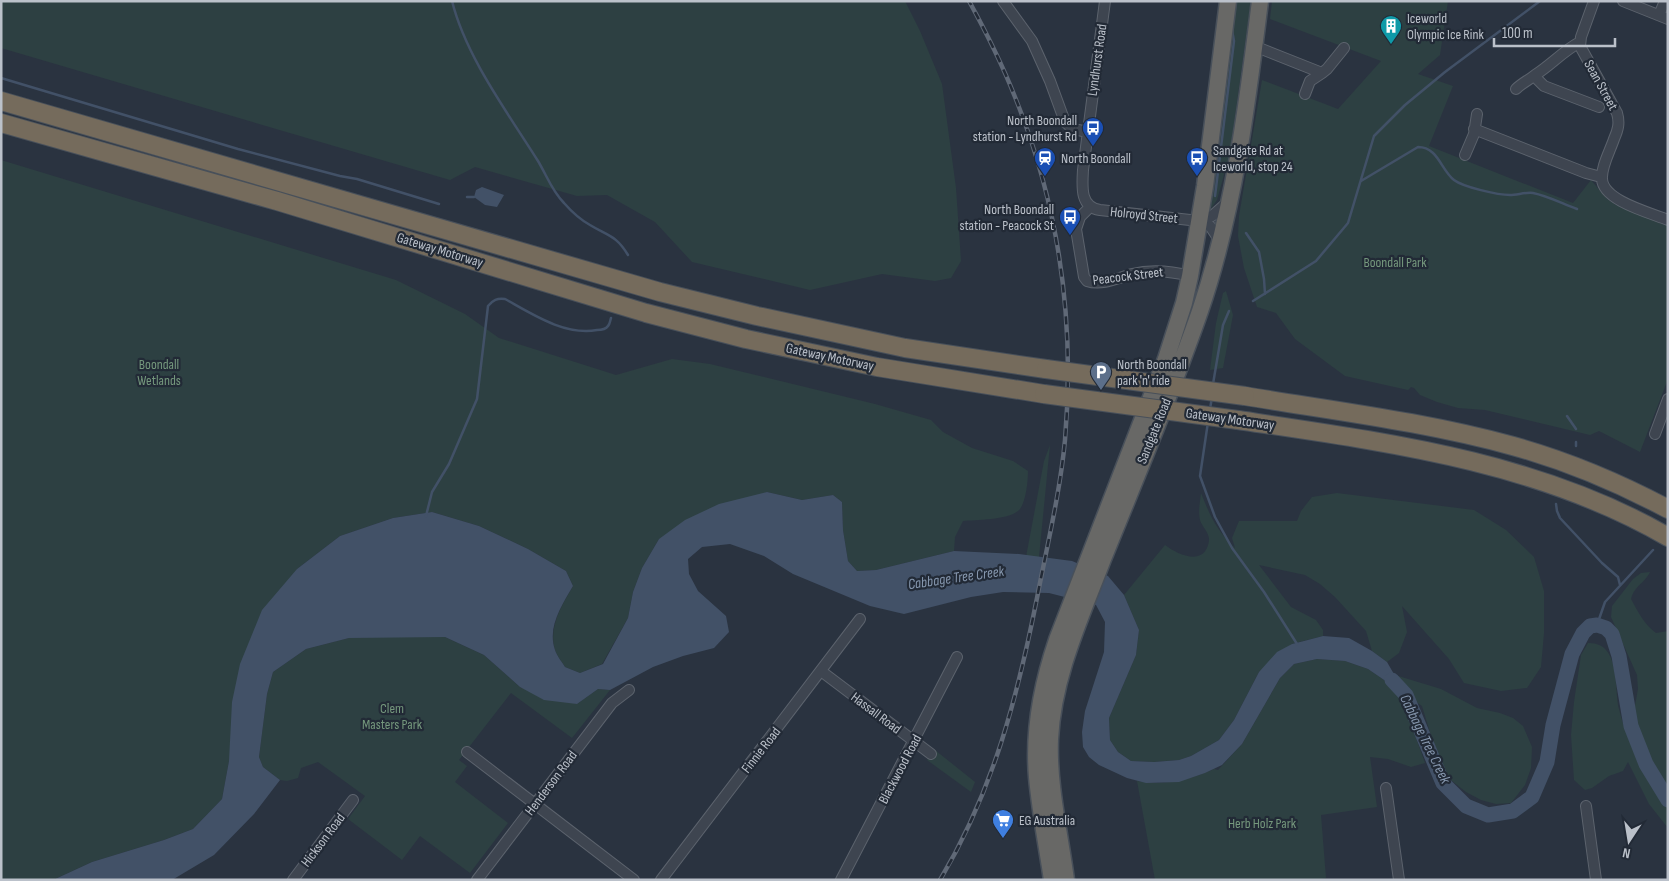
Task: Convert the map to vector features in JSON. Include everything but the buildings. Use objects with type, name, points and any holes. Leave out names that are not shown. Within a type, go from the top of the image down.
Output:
[{"type":"highway","name":"Sandgate Road","points":[[1043,737],[1039,709],[1046,672],[1078,605],[1097,555],[1166,359],[1190,276],[1200,221],[1228,1]]},
{"type":"highway","name":"Sandgate Road","points":[[1097,555],[1200,310],[1220,241],[1240,148],[1260,1]]},
{"type":"highway","name":"Gateway Motorway","points":[[1,102],[660,292],[757,316],[888,344],[1046,369],[1245,396],[1423,425],[1514,446],[1552,458],[1602,477],[1668,510]]},
{"type":"highway","name":"Gateway Motorway","points":[[1,123],[277,201],[664,318],[746,339],[877,367],[1044,394],[1238,420],[1373,441],[1503,468],[1587,497],[1668,537]]},
{"type":"highway","points":[[1043,737],[1037,776],[1052,880]]},
{"type":"highway","points":[[1043,737],[1051,775],[1066,880]]},
{"type":"street","points":[[1003,1],[1032,41],[1066,122],[1073,129],[1088,132]]},
{"type":"street","name":"Lyndhurst Road","points":[[1090,207],[1083,195],[1082,184],[1105,1]]},
{"type":"street","points":[[1516,89],[1568,48],[1580,42],[1594,1]]},
{"type":"street","points":[[1623,1],[1663,17],[1665,1]]},
{"type":"street","name":"Sean Street","points":[[1580,42],[1582,50],[1618,118],[1619,126],[1602,177]]},
{"type":"street","points":[[1254,46],[1322,73]]},
{"type":"street","points":[[1305,94],[1310,81],[1327,69],[1344,48]]},
{"type":"street","points":[[1534,76],[1544,86],[1599,107]]},
{"type":"street","points":[[1465,155],[1477,114]]},
{"type":"street","points":[[1474,129],[1586,173],[1602,177],[1606,189],[1615,198],[1668,220]]},
{"type":"street","points":[[1200,221],[1212,216],[1230,199]]},
{"type":"street","name":"Holroyd Street","points":[[1090,207],[1100,210],[1200,221]]},
{"type":"street","name":"Peacock Street","points":[[1090,207],[1080,217],[1076,229],[1084,277],[1087,281],[1110,281],[1133,274],[1159,271],[1190,276]]},
{"type":"street","points":[[1200,221],[1210,226],[1220,241]]},
{"type":"street","points":[[1655,434],[1668,399]]},
{"type":"street","name":"Finnie Road","points":[[661,880],[860,619]]},
{"type":"street","name":"Blackwood Road","points":[[840,880],[957,657]]},
{"type":"street","name":"Hassall Road","points":[[821,671],[931,754]]},
{"type":"street","name":"Henderson Road","points":[[477,880],[612,703],[628,690]]},
{"type":"street","points":[[467,752],[634,880]]},
{"type":"street","points":[[1386,788],[1399,880]]},
{"type":"street","name":"Hickson Road","points":[[293,880],[354,800]]},
{"type":"street","points":[[1586,806],[1596,880]]},
{"type":"green space","points":[[1,1],[905,1],[942,84],[956,188],[961,261],[951,278],[935,281],[882,274],[810,290],[692,262],[655,222],[607,195],[577,196],[475,167],[450,180],[1,48]]},
{"type":"green space","points":[[1232,1],[1251,1],[1230,153],[1217,200],[1210,210],[1208,207]]},
{"type":"green space","name":"Boondall Park","points":[[1272,1],[1448,1],[1440,55],[1418,74],[1453,86],[1429,146],[1573,203],[1591,180],[1607,199],[1616,205],[1668,226],[1668,379],[1640,452],[1599,431],[1590,435],[1485,410],[1458,408],[1420,395],[1411,387],[1408,390],[1345,376],[1295,339],[1276,313],[1257,307],[1244,268],[1238,236],[1239,216],[1262,80],[1338,109],[1381,61],[1270,19]]},
{"type":"green space","name":"Boondall Wetlands","points":[[1,160],[396,280],[465,314],[499,338],[616,375],[672,359],[710,364],[875,404],[931,420],[943,432],[972,448],[1013,461],[1028,471],[1024,501],[1016,513],[1010,515],[993,519],[963,521],[955,537],[954,551],[876,570],[857,571],[848,561],[843,530],[842,502],[833,495],[802,500],[767,492],[659,539],[642,568],[633,592],[628,618],[602,664],[580,673],[565,667],[556,652],[553,641],[557,616],[573,586],[566,571],[528,549],[479,526],[432,512],[393,518],[340,536],[297,569],[229,761],[222,799],[193,829],[92,862],[53,880],[1,880]]},
{"type":"green space","points":[[1226,291],[1233,315],[1223,368],[1210,370],[1216,323],[1223,293]]},
{"type":"green space","points":[[1050,445],[1039,557],[1026,557],[1044,461]]},
{"type":"green space","points":[[1201,493],[1215,523],[1235,548],[1232,538],[1239,521],[1297,521],[1301,511],[1312,497],[1337,493],[1474,510],[1506,530],[1534,557],[1544,591],[1544,633],[1541,667],[1527,688],[1501,691],[1464,683],[1449,659],[1402,606],[1407,632],[1399,653],[1387,662],[1372,651],[1366,631],[1335,597],[1320,584],[1305,575],[1259,565],[1291,607],[1316,620],[1323,630],[1323,636],[1292,644],[1259,672],[1234,720],[1219,740],[1191,756],[1179,760],[1131,761],[1118,752],[1110,740],[1109,718],[1136,655],[1139,630],[1124,595],[1165,545],[1177,552],[1190,556],[1202,554],[1206,549],[1209,538],[1199,517]]},
{"type":"green space","points":[[1650,572],[1631,599],[1642,618],[1656,633],[1668,631],[1668,792],[1651,764],[1633,717],[1638,689],[1637,675],[1611,617],[1612,606],[1633,579],[1641,573]]},
{"type":"green space","name":"Clem Masters Park","points":[[391,636],[445,637],[484,655],[520,687],[577,704],[598,689],[610,690],[572,738],[511,693],[459,760],[467,766],[455,782],[508,823],[470,873],[420,836],[402,860],[348,819],[365,796],[318,762],[301,768],[298,778],[287,781],[280,780],[263,767],[259,757],[267,694],[273,672],[306,649],[349,638]]},
{"type":"green space","points":[[1588,643],[1599,645],[1606,650],[1611,658],[1619,709],[1624,727],[1646,776],[1668,809],[1668,828],[1649,804],[1628,762],[1623,771],[1609,776],[1592,788],[1585,790],[1574,780],[1571,735],[1574,702],[1581,655]]},
{"type":"green space","name":"Herb Holz Park","points":[[1317,659],[1345,661],[1368,669],[1405,694],[1395,675],[1441,689],[1477,708],[1513,718],[1523,726],[1532,747],[1531,768],[1525,785],[1511,803],[1496,804],[1481,800],[1466,792],[1447,777],[1432,739],[1422,706],[1406,695],[1414,732],[1425,763],[1411,767],[1388,759],[1370,757],[1377,807],[1321,815],[1326,878],[1318,880],[1155,880],[1137,781],[1157,783],[1176,781],[1214,769],[1218,770],[1242,744],[1280,678],[1294,664]]},
{"type":"green space","points":[[935,750],[975,782],[971,792],[927,760]]},
{"type":"water","points":[[482,187],[504,195],[497,207],[485,205],[474,197],[476,190]]},
{"type":"water","points":[[767,492],[802,500],[833,495],[842,502],[843,530],[848,561],[857,571],[876,570],[954,551],[1019,554],[1072,561],[1108,576],[1124,595],[1139,630],[1136,655],[1109,718],[1110,740],[1118,752],[1131,761],[1179,760],[1191,756],[1219,740],[1234,720],[1259,672],[1277,652],[1292,644],[1323,636],[1349,638],[1372,651],[1387,662],[1406,695],[1368,669],[1345,661],[1317,659],[1294,664],[1280,678],[1242,744],[1222,765],[1179,782],[1146,783],[1127,778],[1099,765],[1089,757],[1083,747],[1082,732],[1085,711],[1104,652],[1105,622],[1096,605],[1049,593],[1003,592],[971,597],[904,614],[870,606],[793,574],[764,556],[730,544],[702,547],[688,559],[689,574],[698,591],[726,616],[729,632],[714,648],[683,656],[653,667],[610,690],[598,689],[577,704],[544,700],[520,687],[484,655],[445,637],[349,638],[306,649],[273,672],[267,694],[259,757],[263,767],[280,780],[254,814],[214,855],[172,880],[53,880],[92,862],[193,829],[222,799],[229,761],[232,702],[240,664],[262,610],[297,569],[340,536],[393,518],[432,512],[479,526],[528,549],[566,571],[573,586],[557,616],[554,625],[553,641],[556,652],[565,667],[580,673],[603,664],[628,618],[633,592],[642,568],[659,539],[685,520],[719,504]]},
{"type":"waterway","points":[[452,1],[458,22],[477,64],[556,193],[580,218],[620,243],[628,255]]},
{"type":"waterway","points":[[1253,301],[1316,261],[1348,223],[1374,136],[1405,105],[1445,72],[1540,1]]},
{"type":"waterway","points":[[1215,196],[1234,41],[1232,30]]},
{"type":"waterway","points":[[1,78],[238,149],[357,179],[439,204]]},
{"type":"waterway","points":[[1361,181],[1418,147],[1425,148],[1435,155],[1450,176],[1458,183],[1505,195],[1533,193],[1577,209]]},
{"type":"waterway","points":[[467,197],[474,197]]},
{"type":"waterway","points":[[1246,233],[1259,252],[1265,294]]},
{"type":"waterway","points":[[426,516],[432,492],[449,464],[477,399],[488,306],[497,299],[505,299],[549,322],[573,330],[603,329],[609,325],[611,318]]},
{"type":"waterway","points":[[1213,384],[1223,325],[1229,311]]},
{"type":"waterway","points":[[1210,409],[1212,397]]},
{"type":"waterway","points":[[1567,416],[1576,429]]},
{"type":"waterway","points":[[1208,422],[1200,476],[1215,517],[1232,548],[1264,592],[1297,644]]},
{"type":"waterway","points":[[1556,504],[1560,518],[1602,563],[1618,577],[1620,585]]},
{"type":"waterway","points":[[1597,625],[1605,602],[1653,550]]},
{"type":"waterway","name":"Cabbage Tree Creek","points":[[1392,680],[1406,695],[1443,783],[1466,806],[1488,815],[1513,811],[1532,797],[1547,762],[1553,725],[1572,654],[1583,633],[1590,626],[1597,625],[1606,628],[1612,634],[1619,656],[1631,726],[1646,764],[1668,800]]},
{"type":"railway","points":[[940,880],[975,813],[989,778],[1001,744],[1021,672],[1057,500],[1063,460],[1068,396],[1068,352],[1065,309],[1053,223],[1043,180],[1030,138],[1010,85],[994,48],[969,1]]},
{"type":"place","name":"Iceworld Olympic Ice Rink","points":[[1391,45]]},
{"type":"place","name":"North Boondall station - Lyndhurst Rd","points":[[1093,147]]},
{"type":"place","name":"North Boondall","points":[[1045,177]]},
{"type":"place","name":"Sandgate Rd at Iceworld, stop 24","points":[[1197,177]]},
{"type":"place","name":"North Boondall station - Peacock St","points":[[1070,236]]},
{"type":"place","name":"North Boondall park 'n' ride","points":[[1101,391]]},
{"type":"place","name":"EG Australia","points":[[1003,839]]}]
